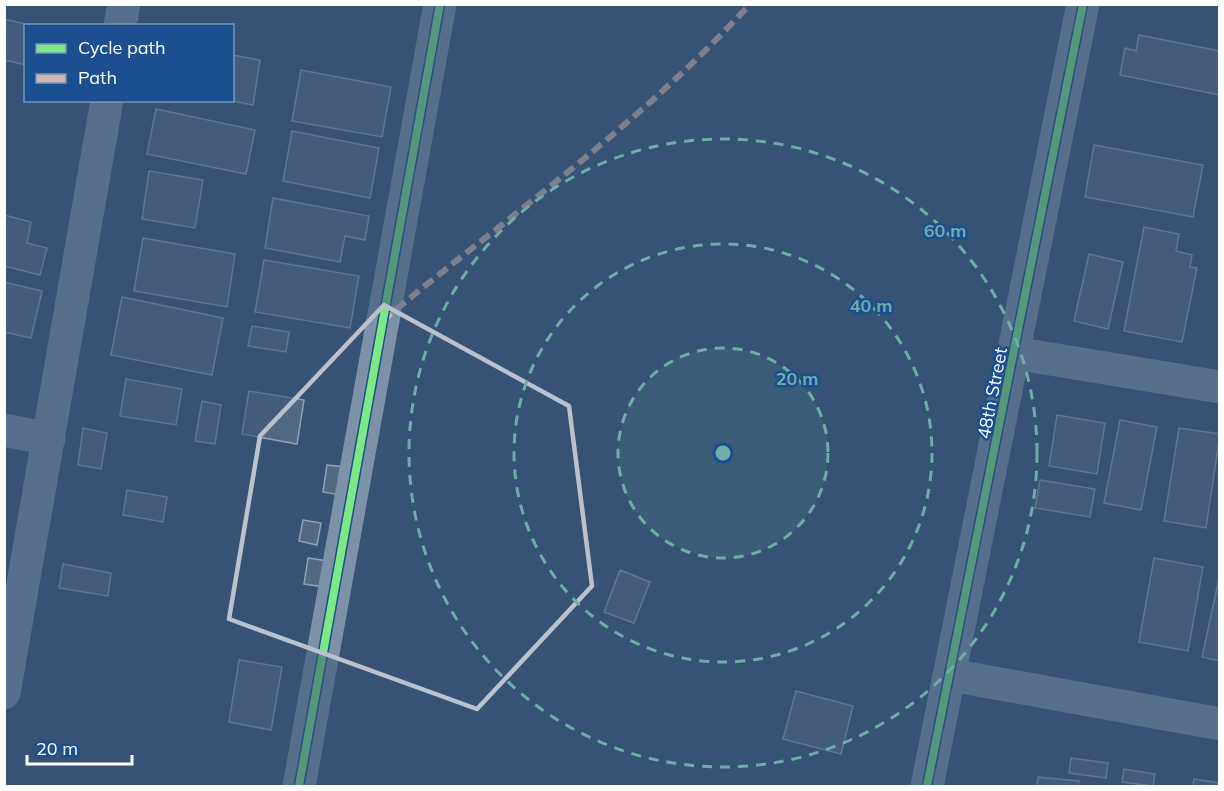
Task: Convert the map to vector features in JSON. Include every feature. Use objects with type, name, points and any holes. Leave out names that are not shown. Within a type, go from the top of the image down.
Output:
[{"type":"street","points":[[120,24],[124,4]]},
{"type":"street","points":[[299,786],[440,4]]},
{"type":"street","name":"48th Street","points":[[927,786],[951,675],[1083,4]]},
{"type":"street","points":[[4,693],[50,439],[107,102]]},
{"type":"street","points":[[1015,353],[1220,387]]},
{"type":"street","points":[[4,430],[50,439]]},
{"type":"street","points":[[951,675],[1220,724]]},
{"type":"highlighted area","points":[[384,305],[569,406],[592,586],[477,709],[229,619],[260,436]]},
{"type":"building","points":[[4,19],[25,24],[24,65],[4,60]]},
{"type":"building","points":[[1139,35],[1220,51],[1220,95],[1120,75],[1125,48],[1136,51]]},
{"type":"building","points":[[234,55],[260,60],[253,105],[234,101]]},
{"type":"building","points":[[301,70],[391,87],[382,137],[292,121]]},
{"type":"building","points":[[156,109],[255,130],[246,174],[147,154]]},
{"type":"building","points":[[292,131],[379,148],[370,198],[283,181]]},
{"type":"building","points":[[1094,145],[1203,165],[1193,217],[1085,197]]},
{"type":"building","points":[[149,171],[203,180],[195,228],[142,219]]},
{"type":"building","points":[[273,198],[369,216],[365,240],[345,236],[340,262],[265,248]]},
{"type":"building","points":[[4,215],[31,222],[27,243],[47,248],[40,275],[4,266]]},
{"type":"building","points":[[1144,227],[1179,234],[1176,251],[1192,255],[1190,267],[1197,268],[1182,342],[1124,331]]},
{"type":"building","points":[[143,238],[235,254],[227,307],[134,291]]},
{"type":"building","points":[[1089,254],[1123,262],[1108,329],[1074,321]]},
{"type":"building","points":[[264,260],[359,276],[350,328],[255,312]]},
{"type":"building","points":[[4,282],[42,291],[31,338],[4,332]]},
{"type":"building","points":[[122,297],[223,318],[212,375],[111,355]]},
{"type":"building","points":[[252,326],[289,332],[286,352],[248,346]]},
{"type":"building","points":[[126,379],[182,389],[176,425],[120,416]]},
{"type":"building","points":[[249,391],[304,400],[297,444],[242,434]]},
{"type":"building","points":[[202,401],[221,405],[215,444],[195,441]]},
{"type":"building","points":[[1057,415],[1105,423],[1097,474],[1049,466]]},
{"type":"building","points":[[1120,420],[1157,427],[1141,510],[1104,503]]},
{"type":"building","points":[[83,428],[107,433],[101,469],[78,465]]},
{"type":"building","points":[[1179,428],[1220,434],[1206,528],[1164,521]]},
{"type":"building","points":[[327,465],[346,467],[341,495],[323,492]]},
{"type":"building","points":[[1040,480],[1095,489],[1090,517],[1035,508]]},
{"type":"building","points":[[127,490],[167,497],[163,522],[123,515]]},
{"type":"building","points":[[303,520],[321,523],[317,545],[299,541]]},
{"type":"building","points":[[308,558],[328,561],[324,587],[304,584]]},
{"type":"building","points":[[1154,558],[1203,567],[1188,651],[1139,642]]},
{"type":"building","points":[[63,564],[111,573],[108,596],[59,588]]},
{"type":"building","points":[[620,570],[650,582],[634,623],[604,612]]},
{"type":"building","points":[[1220,574],[1220,661],[1202,657]]},
{"type":"building","points":[[239,660],[282,667],[271,730],[229,722]]},
{"type":"building","points":[[796,691],[853,706],[841,754],[783,739]]},
{"type":"building","points":[[1071,758],[1108,763],[1106,778],[1069,773]]},
{"type":"building","points":[[1124,769],[1155,774],[1153,786],[1122,782]]},
{"type":"building","points":[[1038,777],[1079,781],[1078,786],[1037,786]]},
{"type":"building","points":[[1194,779],[1220,783],[1220,786],[1193,786]]},
{"type":"marked path","points":[[382,321],[618,130],[664,90],[750,4]]},
{"type":"cycle path","points":[[299,786],[440,4]]},
{"type":"cycle path","points":[[927,786],[1083,4]]}]
